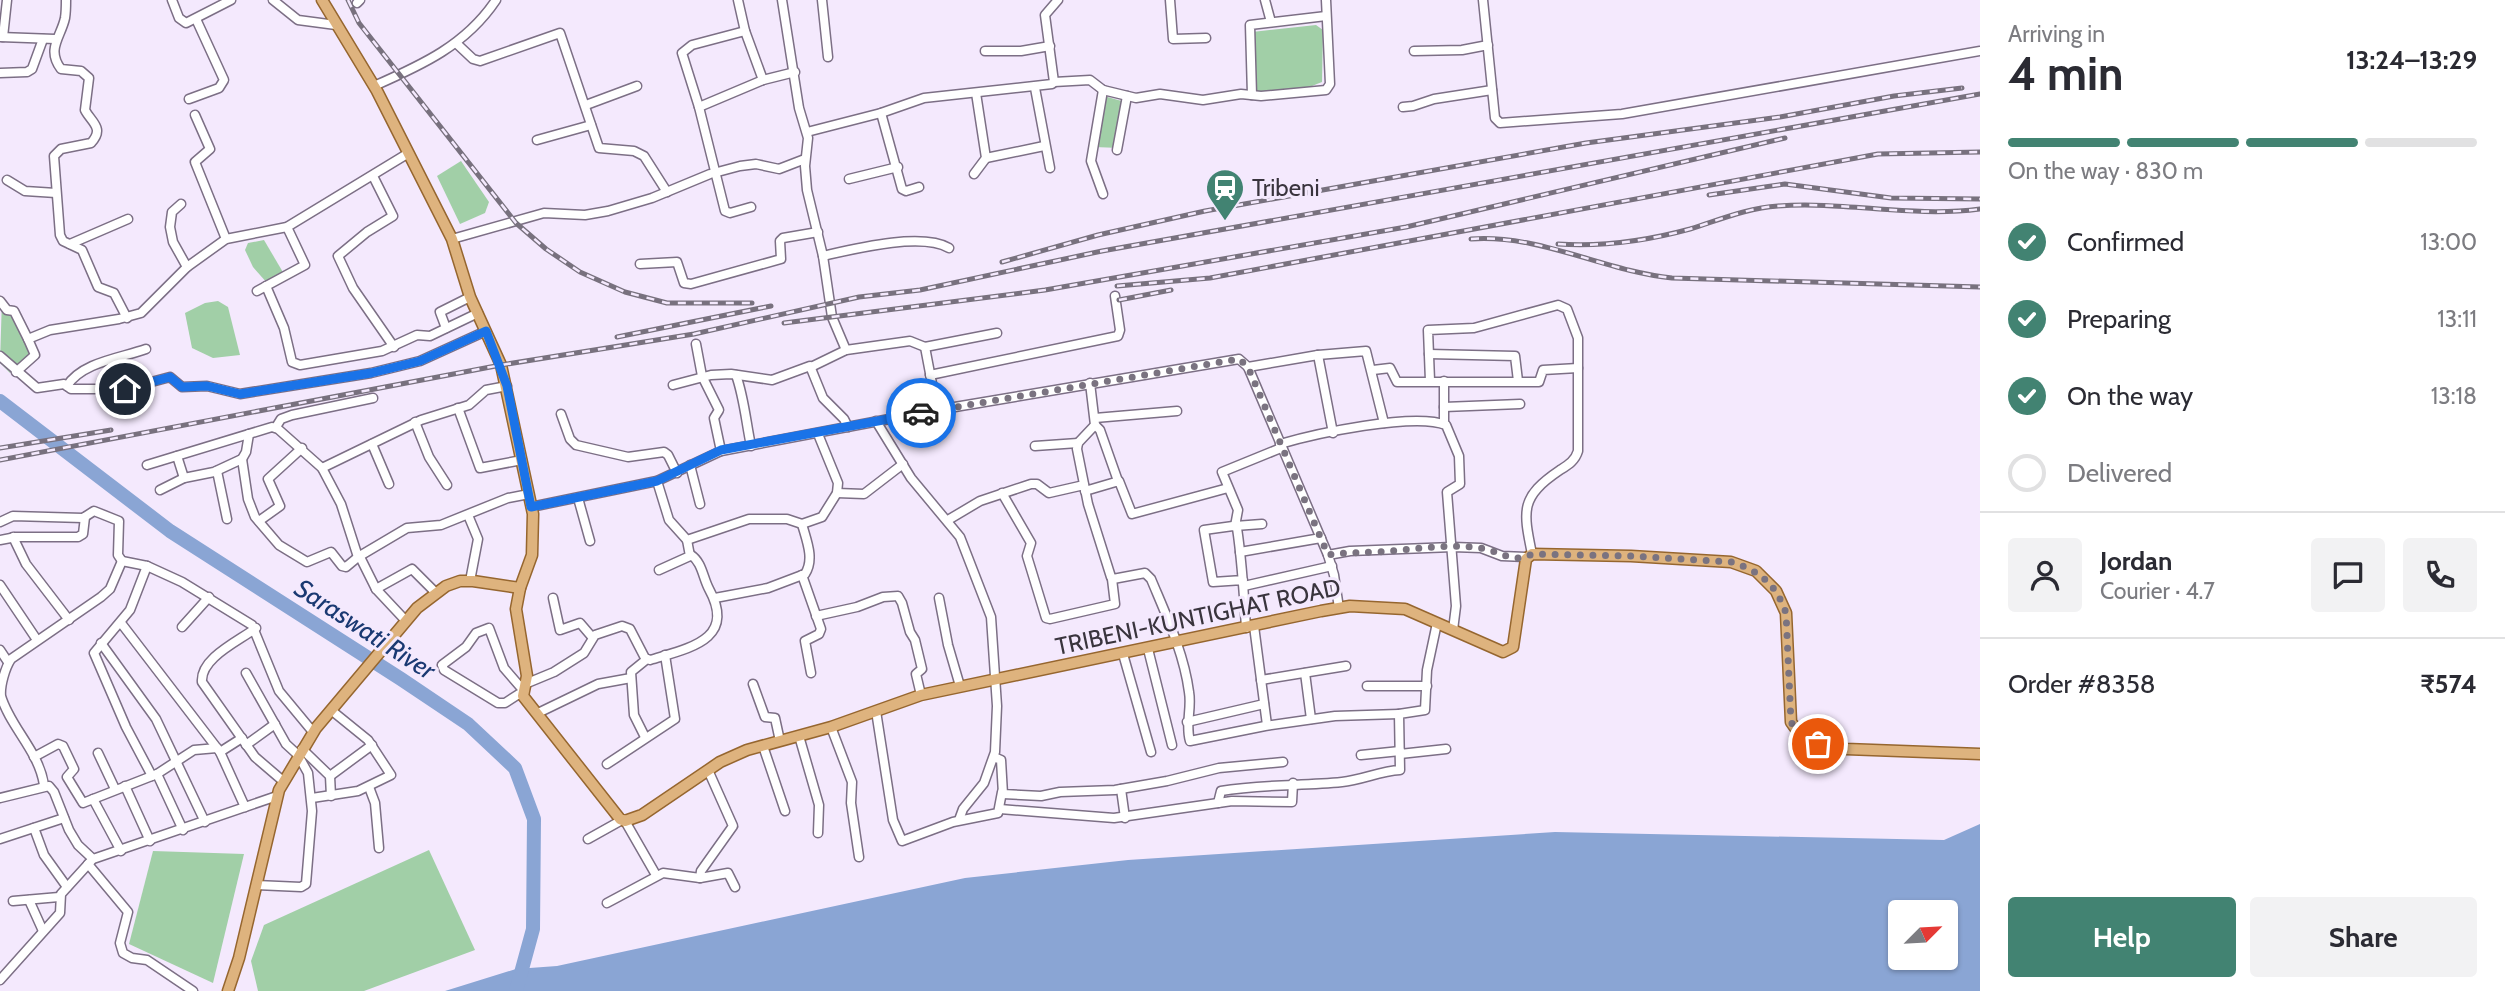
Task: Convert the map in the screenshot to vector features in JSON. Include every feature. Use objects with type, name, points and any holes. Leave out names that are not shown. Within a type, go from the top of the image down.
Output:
[{"type":"main road","points":[[322,0],[374,86],[452,239],[470,297],[507,386],[531,507],[531,555],[516,608],[527,676],[523,689],[538,713],[624,821]]},
{"type":"main road","points":[[1530,556],[1630,556],[1731,562],[1756,571],[1776,591],[1786,613],[1791,722],[1803,739],[1846,749],[1980,754]]},
{"type":"main road","name":"TRIBENI-KUNTIGHAT ROAD","points":[[624,821],[642,815],[708,770],[747,750],[831,727],[921,695],[1339,608],[1350,606],[1405,609],[1503,652],[1510,651],[1513,647],[1530,556]]},
{"type":"main road","points":[[228,991],[239,958],[277,796],[283,781],[313,732],[406,621],[446,586],[470,581],[520,588]]},
{"type":"street","points":[[7,0],[2,37],[55,39]]},
{"type":"street","points":[[66,0],[64,22],[55,39],[58,66],[65,70],[85,73],[89,78],[85,110],[96,127],[91,143],[56,151],[60,235],[63,242],[84,253],[98,287],[114,293],[127,318]]},
{"type":"street","points":[[172,0],[182,22],[196,19],[232,0]]},
{"type":"street","points":[[273,0],[298,20],[336,25]]},
{"type":"street","points":[[374,86],[434,59],[456,43],[496,0]]},
{"type":"street","points":[[738,0],[745,31],[763,80]]},
{"type":"street","points":[[782,0],[799,108],[807,132],[807,190],[823,256],[832,317],[846,350]]},
{"type":"street","points":[[822,0],[828,57]]},
{"type":"street","points":[[1055,82],[1045,15],[1058,0]]},
{"type":"street","points":[[1170,0],[1173,39],[1206,38]]},
{"type":"street","points":[[1265,0],[1270,22]]},
{"type":"street","points":[[807,132],[881,113],[924,98],[1035,88],[1055,82],[1085,79],[1098,84],[1103,90],[1140,98],[1177,94],[1203,100],[1241,94],[1308,93],[1328,89],[1326,0]]},
{"type":"street","points":[[1483,0],[1495,118],[1500,123],[1578,118],[1702,101],[1980,51]]},
{"type":"street","points":[[1252,95],[1250,25],[1326,16]]},
{"type":"street","points":[[189,99],[219,88],[224,80],[196,19]]},
{"type":"street","points":[[745,31],[683,50],[726,213],[751,207]]},
{"type":"street","points":[[456,43],[473,60],[480,61],[560,33],[599,148],[634,151],[643,156],[667,192]]},
{"type":"street","points":[[0,73],[27,72],[32,69],[43,39]]},
{"type":"street","points":[[1414,51],[1462,50],[1488,45]]},
{"type":"street","points":[[985,51],[1021,51],[1050,46]]},
{"type":"street","points":[[699,107],[763,80],[795,72]]},
{"type":"street","points":[[586,105],[637,86]]},
{"type":"street","points":[[1035,88],[1050,168]]},
{"type":"street","points":[[1103,90],[1091,161],[1103,194]]},
{"type":"street","points":[[1403,107],[1492,90]]},
{"type":"street","points":[[976,93],[986,158]]},
{"type":"street","points":[[1117,150],[1127,96]]},
{"type":"street","points":[[881,113],[903,191],[919,187]]},
{"type":"street","points":[[195,115],[209,150],[195,162],[226,239]]},
{"type":"street","points":[[537,141],[591,125]]},
{"type":"street","points":[[974,174],[986,158],[1044,146]]},
{"type":"street","points":[[28,339],[51,330],[127,318],[147,310],[187,267],[226,239],[287,227],[407,154]]},
{"type":"street","points":[[452,239],[544,214],[585,215],[608,211],[717,172],[750,164],[785,168],[805,159]]},
{"type":"street","points":[[849,179],[898,167]]},
{"type":"street","points":[[373,176],[393,216],[367,232],[338,256],[358,296],[394,347]]},
{"type":"street","points":[[8,180],[25,191],[56,193]]},
{"type":"street","points":[[181,204],[172,212],[170,227],[173,242],[187,267]]},
{"type":"street","points":[[70,244],[128,219]]},
{"type":"street","points":[[257,291],[305,265],[287,227]]},
{"type":"street","points":[[640,264],[677,262],[684,283],[691,284],[781,259],[783,238],[817,232]]},
{"type":"street","points":[[823,256],[912,242],[931,242],[949,248]]},
{"type":"street","points":[[266,286],[284,328],[290,357],[295,364],[357,357],[394,347],[417,335],[430,336],[478,313]]},
{"type":"street","points":[[930,375],[1118,336],[1120,330],[1115,296]]},
{"type":"street","points":[[446,328],[440,313],[470,297]]},
{"type":"street","points":[[0,301],[7,310],[13,310],[35,355],[16,372]]},
{"type":"street","points":[[1328,555],[1350,551],[1453,547],[1481,548],[1502,556],[1530,556],[1526,514],[1529,500],[1535,489],[1570,464],[1577,455],[1576,330],[1567,309],[1558,305],[1474,328],[1428,330],[1430,381]]},
{"type":"street","points":[[0,355],[37,388],[67,386],[71,389],[125,389],[170,377],[182,387],[207,386],[240,394],[396,368],[432,357],[486,331]]},
{"type":"street","points":[[673,386],[702,376],[736,375],[772,380],[802,367],[811,367],[846,350],[910,341],[926,347],[997,334]]},
{"type":"street","points":[[696,344],[702,376],[719,410],[714,418],[721,450]]},
{"type":"street","points":[[926,347],[937,410]]},
{"type":"street","points":[[67,386],[72,378],[86,368],[146,349]]},
{"type":"street","points":[[1248,367],[1318,355],[1366,351],[1373,370],[1384,424]]},
{"type":"street","points":[[1429,354],[1516,356],[1518,381]]},
{"type":"street","points":[[1318,355],[1333,433]]},
{"type":"street","points":[[531,507],[657,481],[721,450],[1236,359],[1242,360],[1248,367],[1321,538],[1332,566],[1339,608]]},
{"type":"street","points":[[811,367],[823,398],[848,427]]},
{"type":"street","points":[[1373,370],[1390,368],[1397,382],[1481,383],[1540,381],[1544,369],[1578,368]]},
{"type":"street","points":[[736,375],[744,396],[745,423],[751,446]]},
{"type":"street","points":[[1444,381],[1444,424],[1460,463],[1460,484],[1447,492],[1456,606],[1452,630]]},
{"type":"street","points":[[1090,383],[1095,422],[1131,514],[1228,488]]},
{"type":"street","points":[[322,468],[415,422],[472,403],[486,390],[507,386]]},
{"type":"street","points":[[147,465],[275,427],[281,419],[292,415],[373,398]]},
{"type":"street","points":[[1444,407],[1520,404]]},
{"type":"street","points":[[458,408],[480,468],[522,460]]},
{"type":"street","points":[[1035,446],[1078,443],[1095,422],[1177,411]]},
{"type":"street","points":[[561,414],[570,439],[576,445],[628,457],[664,452],[677,473]]},
{"type":"street","points":[[876,421],[911,478],[960,537],[988,607],[997,706],[994,757],[984,783],[963,809],[958,820]]},
{"type":"street","points":[[415,422],[429,457],[447,485]]},
{"type":"street","points":[[1267,725],[1235,526],[1238,510],[1223,471],[1280,446],[1333,433],[1384,424],[1444,424]]},
{"type":"street","points":[[275,427],[322,468],[341,505],[359,557],[376,589],[406,621]]},
{"type":"street","points":[[687,540],[756,518],[787,519],[802,524],[822,517],[837,493],[838,477],[818,434]]},
{"type":"street","points":[[160,490],[184,478],[217,471],[242,459],[249,435]]},
{"type":"street","points":[[1002,493],[1031,543],[1027,556],[1045,618],[1051,619],[1115,604],[1112,579],[1085,488],[1078,443]]},
{"type":"street","points":[[372,444],[389,484]]},
{"type":"street","points":[[259,521],[280,506],[268,479],[302,449]]},
{"type":"street","points":[[177,456],[184,478]]},
{"type":"street","points":[[242,459],[251,509],[279,545],[306,562],[313,562],[331,552],[344,567],[407,528],[435,527],[508,498],[529,494]]},
{"type":"street","points":[[837,493],[864,494],[903,464]]},
{"type":"street","points":[[690,465],[700,503]]},
{"type":"street","points":[[217,471],[227,519]]},
{"type":"street","points":[[645,737],[634,715],[632,670],[647,659],[665,655],[712,635],[716,628],[715,598],[697,559],[691,555],[687,540],[669,520],[657,481]]},
{"type":"street","points":[[948,520],[970,506],[1031,484],[1037,484],[1046,493],[1118,481]]},
{"type":"street","points":[[578,498],[590,541]]},
{"type":"street","points":[[0,522],[13,516],[85,517],[97,511],[119,521],[118,555],[122,561],[147,566],[209,597],[256,628],[263,655],[279,691],[313,732]]},
{"type":"street","points":[[468,515],[478,539],[470,581]]},
{"type":"street","points":[[0,540],[13,537],[78,537],[83,534],[85,517]]},
{"type":"street","points":[[715,598],[768,588],[802,575],[810,565],[802,524]]},
{"type":"street","points":[[1262,524],[1206,529],[1204,533],[1213,582],[1244,583],[1332,566]]},
{"type":"street","points":[[13,537],[26,564],[68,620]]},
{"type":"street","points":[[1240,552],[1321,538]]},
{"type":"street","points":[[659,570],[691,555]]},
{"type":"street","points":[[44,785],[41,767],[0,691],[8,662],[107,592],[122,561]]},
{"type":"street","points":[[147,566],[137,598],[121,623],[95,651],[95,657],[183,830]]},
{"type":"street","points":[[376,589],[412,569],[436,593]]},
{"type":"street","points":[[1112,579],[1147,573],[1177,643],[1189,690],[1187,722],[1191,741],[1311,719],[1423,711],[1437,623]]},
{"type":"street","points":[[802,575],[821,632],[806,639],[804,644],[811,673]]},
{"type":"street","points":[[0,585],[37,640]]},
{"type":"street","points":[[816,615],[857,607],[883,597],[898,596],[915,640],[922,669],[916,674],[921,695]]},
{"type":"street","points":[[182,627],[209,597]]},
{"type":"street","points":[[552,598],[560,630],[580,623],[592,637]]},
{"type":"street","points":[[939,598],[948,645],[960,686]]},
{"type":"street","points":[[121,623],[219,750],[245,807]]},
{"type":"street","points":[[523,689],[504,668],[489,628],[476,633],[466,647],[442,664],[444,670],[498,703],[505,703],[523,689],[584,653],[592,637],[622,626],[628,626],[647,659]]},
{"type":"street","points":[[256,628],[212,660],[201,675],[204,685],[262,765],[283,781]]},
{"type":"street","points":[[101,643],[156,719],[205,822]]},
{"type":"street","points":[[1148,649],[1172,745]]},
{"type":"street","points":[[0,650],[8,662]]},
{"type":"street","points":[[1123,654],[1150,752]]},
{"type":"street","points":[[607,764],[675,719],[665,655]]},
{"type":"street","points":[[1261,680],[1346,666]]},
{"type":"street","points":[[246,673],[286,744],[330,776],[331,796]]},
{"type":"street","points":[[1305,673],[1311,719]]},
{"type":"street","points":[[538,713],[598,684],[631,678]]},
{"type":"street","points":[[753,684],[765,717],[775,718],[780,741]]},
{"type":"street","points":[[1367,686],[1427,687]]},
{"type":"street","points":[[1187,722],[1265,704]]},
{"type":"street","points":[[312,798],[369,786],[391,775],[372,745],[331,710]]},
{"type":"street","points":[[876,711],[893,820],[903,841],[958,820],[992,815],[1000,809],[1023,809],[1076,817],[1125,818],[1218,803],[1292,802],[1293,783]]},
{"type":"street","points":[[1218,803],[1222,790],[1346,781],[1383,770],[1401,769],[1399,714]]},
{"type":"street","points":[[34,757],[61,745],[73,766],[67,777],[83,803],[155,775],[194,750],[219,750],[244,741],[275,724]]},
{"type":"street","points":[[831,727],[852,782],[851,803],[859,856]]},
{"type":"street","points":[[799,736],[819,805],[818,833]]},
{"type":"street","points":[[330,776],[372,745]]},
{"type":"street","points":[[763,746],[785,811]]},
{"type":"street","points":[[1361,755],[1446,749]]},
{"type":"street","points":[[256,885],[301,887],[306,884],[312,798],[308,773],[300,752]]},
{"type":"street","points":[[97,753],[115,789]]},
{"type":"street","points":[[994,757],[1001,760],[1000,809]]},
{"type":"street","points":[[1002,792],[1041,796],[1060,792],[1121,789],[1219,768],[1283,762]]},
{"type":"street","points":[[700,878],[701,871],[733,826],[708,770]]},
{"type":"street","points":[[0,798],[44,785],[52,788],[78,845],[128,912],[120,943],[123,953],[132,958],[147,960],[193,991]]},
{"type":"street","points":[[125,786],[150,841]]},
{"type":"street","points":[[369,786],[375,803],[379,848]]},
{"type":"street","points":[[1121,789],[1125,818]]},
{"type":"street","points":[[13,901],[59,897],[91,862],[277,796]]},
{"type":"street","points":[[93,799],[121,851]]},
{"type":"street","points":[[0,839],[64,818]]},
{"type":"street","points":[[588,839],[624,821],[656,875]]},
{"type":"street","points":[[34,828],[44,855],[67,887]]},
{"type":"street","points":[[607,902],[665,872],[700,878],[728,873],[735,887]]},
{"type":"street","points":[[0,980],[61,913],[59,897]]},
{"type":"street","points":[[29,900],[43,931]]},
{"type":"green space","points":[[1316,25],[1323,30],[1322,82],[1278,94],[1251,91],[1252,32]]},
{"type":"green space","points":[[1104,96],[1125,102],[1120,148],[1094,147]]},
{"type":"green space","points":[[461,161],[489,202],[485,213],[460,224],[437,176]]},
{"type":"green space","points":[[264,240],[284,274],[268,284],[253,267],[245,250],[248,243]]},
{"type":"green space","points":[[2,298],[35,353],[10,373],[0,363]]},
{"type":"green space","points":[[218,301],[228,307],[240,355],[213,358],[192,348],[185,313],[205,303]]},
{"type":"green space","points":[[429,850],[475,950],[364,991],[258,991],[251,961],[264,925]]},
{"type":"green space","points":[[153,851],[244,854],[213,983],[129,944]]},
{"type":"water","points":[[1980,824],[1980,991],[445,991],[516,969],[557,966],[965,878],[1128,860],[1555,832],[1944,840]]},
{"type":"waterway","name":"Saraswati River","points":[[0,401],[170,531],[468,724],[515,768],[534,819],[533,929],[516,991]]},
{"type":"railway","points":[[348,0],[359,23],[516,223],[546,249],[580,272],[625,292],[667,303],[752,303]]},
{"type":"railway","points":[[1002,262],[1098,235],[1205,211],[1586,143],[1780,117],[1894,96],[1962,88]]},
{"type":"railway","points":[[0,460],[501,365],[694,334],[859,297],[920,290],[1102,251],[1980,94]]},
{"type":"railway","points":[[784,323],[1045,290],[1406,227],[1785,138]]},
{"type":"railway","points":[[1117,286],[1210,278],[1878,154],[1980,152]]},
{"type":"railway","points":[[1709,195],[1785,184],[1891,198],[1980,199]]},
{"type":"railway","points":[[1558,244],[1592,245],[1641,240],[1690,229],[1744,212],[1778,206],[1929,212],[1980,209]]},
{"type":"railway","points":[[1471,239],[1522,242],[1621,268],[1672,278],[1980,287]]},
{"type":"railway","points":[[1119,300],[1171,290]]},
{"type":"railway","points":[[617,337],[771,306]]},
{"type":"railway","points":[[0,448],[111,430]]},
{"type":"way so far","points":[[921,413],[1239,359],[1248,367],[1328,555],[1350,551],[1481,548],[1508,557],[1527,557],[1532,554],[1630,556],[1731,562],[1756,571],[1776,591],[1786,613],[1791,722],[1803,739],[1818,744]]},
{"type":"place","name":"Tribeni","points":[[1225,222]]},
{"type":"route","points":[[125,389],[170,377],[182,387],[207,386],[240,394],[371,373],[420,361],[486,331],[507,386],[531,507],[657,481],[721,450],[921,413]]}]
